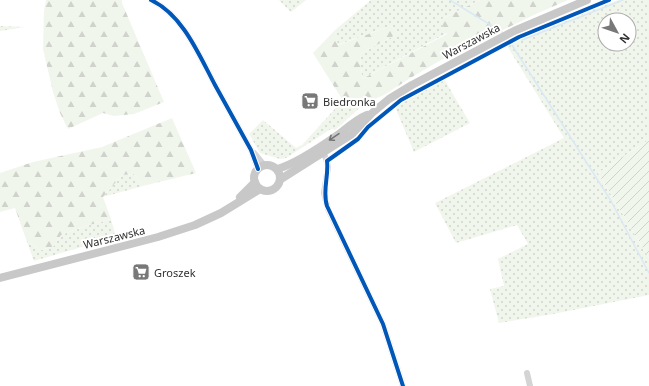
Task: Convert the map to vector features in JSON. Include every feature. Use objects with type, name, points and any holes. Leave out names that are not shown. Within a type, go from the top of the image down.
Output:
[{"type":"main road","name":"Warszawska","points":[[277,169],[288,166],[352,134],[372,113],[395,95],[496,39],[587,0]]},
{"type":"main road","name":"Warszawska","points":[[281,179],[321,150]]},
{"type":"main road","points":[[270,166],[277,169],[281,179],[278,186],[272,190],[265,191],[260,189],[255,182],[254,177],[261,167],[270,166]]},
{"type":"main road","name":"Warszawska","points":[[230,208],[255,182]]},
{"type":"main road","name":"Warszawska","points":[[0,278],[158,238],[204,222],[260,189]]},
{"type":"street","points":[[151,0],[172,15],[186,33],[261,167]]},
{"type":"street","points":[[321,150],[326,158],[328,167],[324,193],[328,209],[383,324],[403,386]]},
{"type":"street","points":[[527,373],[530,386]]},
{"type":"green space","points":[[46,0],[122,0],[164,102],[134,114],[114,116],[103,113],[68,129],[60,113],[53,92],[43,49],[44,11]]},
{"type":"green space","points":[[279,0],[306,0],[291,12]]},
{"type":"green space","points":[[371,0],[480,0],[440,20],[447,33],[362,79],[360,54],[399,33],[391,26],[337,45],[335,30]]},
{"type":"green space","points":[[480,0],[568,0],[443,59],[375,99],[345,104],[313,53],[335,30],[338,45],[391,26],[399,33],[360,54],[362,79],[447,34],[440,20]]},
{"type":"green space","points":[[618,0],[649,0],[649,140],[598,173],[649,258],[649,295],[499,323],[490,289],[504,286],[498,259],[528,244],[517,225],[456,243],[435,203],[564,138],[507,46],[545,28]]},
{"type":"green space","points":[[0,26],[25,27],[0,31]]},
{"type":"green space","points":[[444,79],[470,123],[414,152],[395,107]]},
{"type":"green space","points":[[375,99],[359,109],[335,130],[331,129],[286,158],[280,159],[260,153],[249,134],[263,120],[296,148],[302,145],[343,100],[345,104]]},
{"type":"green space","points":[[172,118],[196,173],[143,186],[134,174],[122,175],[103,197],[111,219],[61,235],[54,246],[41,250],[27,242],[15,208],[0,212],[0,173],[33,162],[102,147]]},
{"type":"green space","points":[[649,140],[649,258],[598,173]]},
{"type":"green space","points":[[134,174],[143,186],[103,197],[122,175]]},
{"type":"green space","points":[[111,219],[116,237],[34,261],[27,242],[41,250],[54,246],[61,235]]},
{"type":"waterway","points":[[450,0],[502,32]]},
{"type":"waterway","points":[[522,40],[623,0]]},
{"type":"waterway","points":[[512,45],[611,201],[649,273]]},
{"type":"cycle path","points":[[151,0],[172,15],[189,37],[251,150],[258,169]]},
{"type":"cycle path","points":[[403,386],[383,324],[327,206],[325,195],[327,161],[358,139],[368,127],[401,100],[519,37],[609,0]]},
{"type":"place","name":"Biedronka","points":[[310,101]]},
{"type":"place","name":"Groszek","points":[[141,272]]}]
